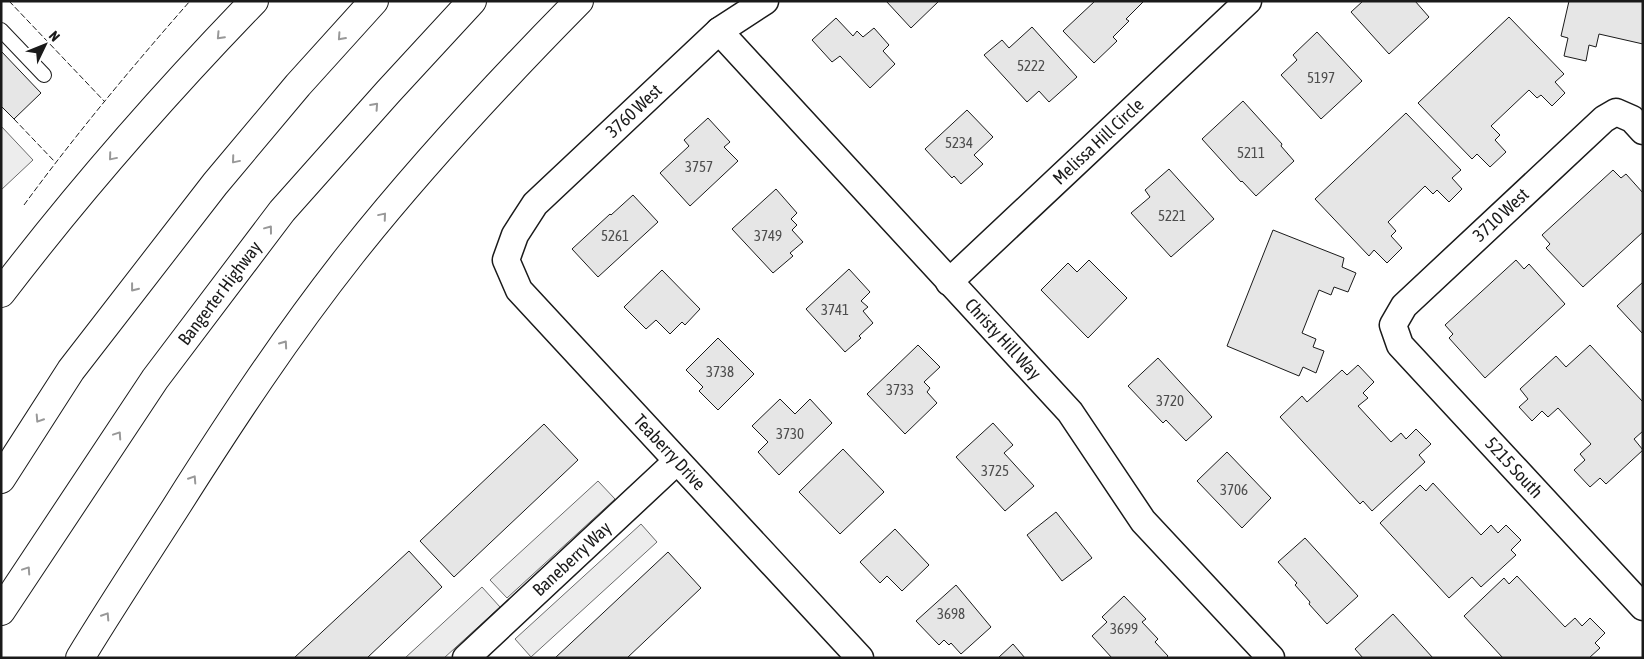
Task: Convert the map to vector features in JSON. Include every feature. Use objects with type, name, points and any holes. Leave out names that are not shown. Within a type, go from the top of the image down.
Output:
[{"type":"highway","points":[[1,293],[54,226],[135,130],[254,1]]},
{"type":"highway","points":[[1,479],[71,370],[215,184],[298,85],[374,1]]},
{"type":"highway","name":"Bangerter Highway","points":[[1,611],[155,379],[282,211],[472,1]]},
{"type":"highway","points":[[80,658],[245,399],[296,326],[351,254],[409,184],[579,1]]},
{"type":"street","name":"3760 West","points":[[514,234],[535,204],[719,31],[765,1]]},
{"type":"street","name":"Melissa Hill Circle","points":[[949,282],[1248,1]]},
{"type":"street","name":"Christy Hill Way","points":[[719,31],[1070,412],[1143,521],[1271,658]]},
{"type":"street","name":"3710 West","points":[[1393,325],[1404,306],[1604,119],[1616,112],[1632,119],[1643,131]]},
{"type":"street","name":"Teaberry Drive","points":[[514,234],[506,260],[519,290],[860,658]]},
{"type":"street","name":"5215 South","points":[[1393,325],[1400,345],[1643,607]]},
{"type":"street","name":"Baneberry Way","points":[[466,658],[677,461]]},
{"type":"lane","points":[[1,30],[44,75]]},
{"type":"shaded area","points":[[1,126],[33,160],[1,190]]},
{"type":"shaded area","points":[[598,481],[615,499],[507,598],[490,580]]},
{"type":"shaded area","points":[[641,524],[657,542],[531,657],[515,639]]},
{"type":"shaded area","points":[[482,587],[500,607],[444,658],[405,658]]},
{"type":"building","points":[[886,1],[939,1],[911,28]]},
{"type":"building","points":[[1095,1],[1144,1],[1126,19],[1129,21],[1113,37],[1117,41],[1094,63],[1063,31]]},
{"type":"building","points":[[1363,1],[1415,1],[1429,17],[1389,54],[1351,12]]},
{"type":"building","points":[[1569,1],[1643,1],[1643,44],[1599,34],[1596,47],[1589,45],[1586,61],[1564,56],[1568,38],[1561,36]]},
{"type":"building","points":[[1509,17],[1564,74],[1555,82],[1565,93],[1552,106],[1541,95],[1537,98],[1529,90],[1491,126],[1500,135],[1495,140],[1506,152],[1490,167],[1477,154],[1472,159],[1418,103]]},
{"type":"building","points":[[836,18],[853,36],[857,31],[863,37],[874,28],[889,45],[883,51],[895,64],[870,88],[840,56],[832,62],[812,40]]},
{"type":"building","points":[[1032,27],[1077,77],[1049,102],[1039,91],[1027,102],[984,55],[1002,40],[1009,48]]},
{"type":"building","points":[[1317,32],[1362,81],[1321,119],[1281,75],[1297,60],[1293,55]]},
{"type":"building","points":[[1,51],[41,93],[14,119],[1,106]]},
{"type":"building","points":[[1243,101],[1282,144],[1281,146],[1294,161],[1256,196],[1202,139]]},
{"type":"building","points":[[967,110],[993,137],[974,155],[983,164],[961,184],[954,176],[952,178],[925,149]]},
{"type":"building","points":[[1406,113],[1461,170],[1452,178],[1462,189],[1449,202],[1437,190],[1433,194],[1425,186],[1388,222],[1396,231],[1391,236],[1402,248],[1387,263],[1374,250],[1369,256],[1315,199]]},
{"type":"building","points":[[708,118],[730,142],[724,147],[738,161],[690,206],[660,173],[689,146],[684,140]]},
{"type":"building","points":[[1169,169],[1214,219],[1171,257],[1131,213],[1150,197],[1145,190]]},
{"type":"building","points":[[1613,170],[1621,178],[1626,174],[1643,193],[1643,232],[1583,287],[1546,248],[1550,244],[1542,235]]},
{"type":"building","points":[[776,189],[797,213],[791,219],[797,225],[792,230],[803,242],[790,253],[793,256],[773,273],[732,229]]},
{"type":"building","points":[[633,195],[658,222],[598,277],[572,249]]},
{"type":"building","points":[[1273,230],[1344,258],[1342,267],[1356,273],[1348,292],[1334,287],[1331,295],[1319,290],[1302,333],[1316,339],[1313,347],[1324,351],[1316,373],[1303,367],[1299,376],[1227,346]]},
{"type":"building","points":[[1089,260],[1127,298],[1088,338],[1041,290],[1068,263],[1077,272]]},
{"type":"building","points":[[1516,260],[1524,269],[1529,264],[1565,304],[1485,378],[1449,338],[1453,334],[1445,325]]},
{"type":"building","points":[[849,269],[870,292],[861,301],[868,307],[863,311],[873,323],[859,336],[861,338],[845,352],[806,309]]},
{"type":"building","points":[[662,270],[700,309],[685,325],[682,322],[670,334],[656,320],[646,329],[624,307]]},
{"type":"building","points":[[1643,282],[1643,334],[1617,306]]},
{"type":"building","points":[[718,338],[754,374],[718,410],[699,391],[703,387],[686,370]]},
{"type":"building","points":[[918,345],[940,367],[924,382],[930,388],[927,392],[937,403],[905,434],[867,394]]},
{"type":"building","points":[[1590,345],[1643,402],[1643,431],[1634,439],[1643,450],[1606,484],[1600,478],[1590,487],[1574,470],[1585,460],[1580,454],[1591,444],[1558,408],[1548,417],[1542,411],[1532,421],[1519,407],[1528,399],[1520,389],[1556,356],[1566,367]]},
{"type":"building","points":[[1158,358],[1212,417],[1186,441],[1166,420],[1163,423],[1128,386]]},
{"type":"building","points":[[1358,365],[1374,382],[1363,393],[1368,398],[1358,406],[1391,442],[1401,433],[1406,439],[1416,429],[1431,444],[1419,455],[1425,462],[1372,511],[1363,501],[1360,504],[1280,417],[1302,396],[1307,402],[1342,370],[1347,375]]},
{"type":"building","points":[[780,399],[795,414],[810,399],[832,423],[779,475],[758,452],[768,442],[752,426]]},
{"type":"building","points":[[993,423],[1013,445],[1004,453],[1034,486],[1005,511],[956,457]]},
{"type":"building","points":[[544,424],[578,460],[454,577],[420,541]]},
{"type":"building","points":[[843,449],[884,492],[840,534],[799,492]]},
{"type":"building","points":[[1227,452],[1271,498],[1242,528],[1197,481]]},
{"type":"building","points":[[1433,483],[1481,535],[1491,525],[1498,533],[1506,525],[1521,540],[1511,550],[1516,555],[1481,587],[1472,577],[1449,598],[1380,523],[1420,485],[1426,491]]},
{"type":"building","points":[[1056,512],[1092,558],[1062,581],[1027,535]]},
{"type":"building","points":[[895,529],[929,565],[902,591],[887,576],[880,583],[860,562]]},
{"type":"building","points":[[1305,538],[1358,596],[1327,624],[1295,585],[1297,583],[1278,562]]},
{"type":"building","points":[[409,551],[442,587],[367,658],[294,658]]},
{"type":"building","points":[[668,552],[701,588],[627,658],[555,658]]},
{"type":"building","points":[[1517,576],[1565,627],[1575,618],[1582,626],[1590,618],[1605,633],[1595,643],[1600,648],[1589,658],[1503,658],[1464,616],[1504,578],[1509,584]]},
{"type":"building","points":[[956,585],[991,627],[961,654],[951,643],[949,645],[944,640],[939,645],[916,621]]},
{"type":"building","points":[[1124,596],[1146,619],[1142,622],[1158,639],[1155,642],[1168,656],[1166,658],[1112,658],[1092,636],[1107,622],[1102,617]]},
{"type":"building","points":[[1393,614],[1433,658],[1363,658],[1355,649]]},
{"type":"building","points":[[1013,644],[1025,658],[998,658]]},
{"type":"fence","points":[[9,1],[105,102]]},
{"type":"fence","points":[[24,205],[105,101],[190,1]]},
{"type":"fence","points":[[14,119],[55,162]]}]
